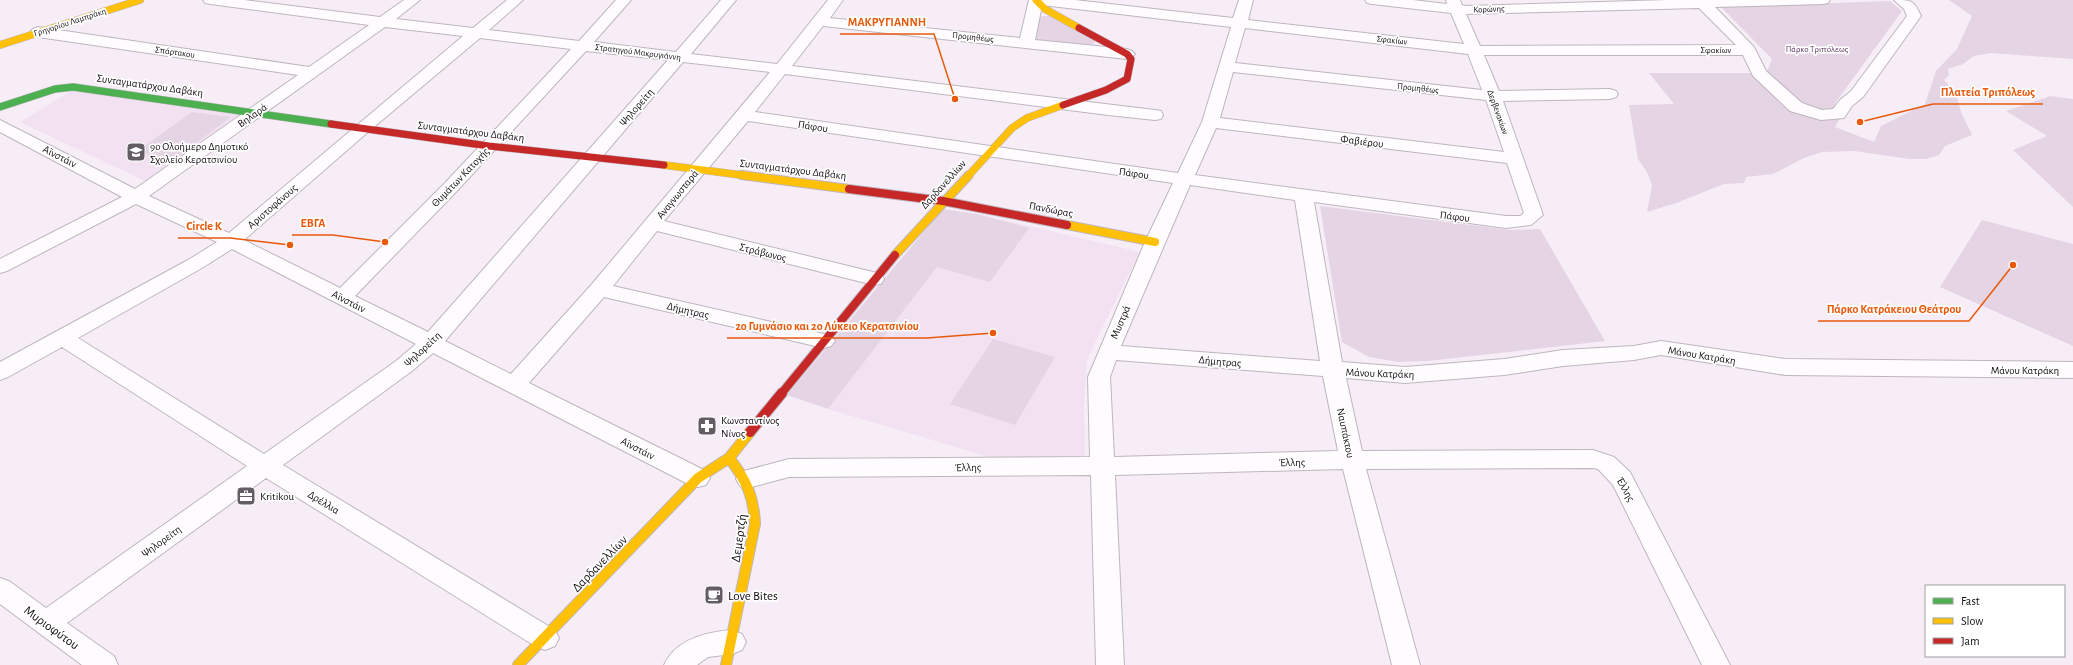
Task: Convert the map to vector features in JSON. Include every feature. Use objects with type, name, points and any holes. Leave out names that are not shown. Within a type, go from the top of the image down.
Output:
[{"type":"street","name":"Γρηγορίου Λαμπράκη","points":[[0,36],[114,0]]},
{"type":"street","name":"Γρηγορίου Λαμπράκη","points":[[0,45],[140,0]]},
{"type":"street","name":"Στρατηγού Μακρυγιάννη","points":[[210,0],[1065,105]]},
{"type":"street","points":[[294,11],[311,0]]},
{"type":"street","name":"Βηλαρά","points":[[0,267],[136,197],[413,0]]},
{"type":"street","name":"Αριστοφάνους","points":[[0,372],[195,264],[231,241],[362,128],[516,0]]},
{"type":"street","name":"Θυμάτων Κατοχής","points":[[341,298],[397,243],[624,0]]},
{"type":"street","name":"Ψηλορείτη","points":[[46,623],[404,366],[431,342],[729,0]]},
{"type":"street","name":"Αναγνωσταρά","points":[[514,385],[599,289],[697,169],[744,115],[836,0]]},
{"type":"street","points":[[1027,43],[1036,0]]},
{"type":"street","points":[[1036,0],[1045,9],[1127,54]]},
{"type":"street","name":"Σφακίων","points":[[1036,0],[1474,50],[1749,50]]},
{"type":"street","name":"Μυστρά","points":[[1110,665],[1099,377],[1108,352],[1155,242],[1210,122],[1246,0]]},
{"type":"street","name":"Κορώνης","points":[[1372,0],[1455,5],[1581,8],[1701,2],[1823,0]]},
{"type":"street","points":[[1701,2],[1749,50],[1759,73],[1796,107],[1821,115],[1838,114],[1846,103],[1857,94],[1914,16],[1910,8],[1901,0]]},
{"type":"street","name":"Δερβενακίων","points":[[1455,5],[1494,96],[1534,214],[1524,221]]},
{"type":"street","name":"Προμηθέως","points":[[819,21],[1127,54]]},
{"type":"street","name":"Σπάρτακου","points":[[38,32],[312,72]]},
{"type":"street","name":"Δαρδανελλίων","points":[[729,458],[874,279],[943,201],[1012,128],[1027,118],[1113,87],[1127,80],[1131,59],[1127,54]]},
{"type":"street","name":"Προμηθέως","points":[[1227,68],[1494,96],[1610,94]]},
{"type":"street","name":"Συνταγματάρχου Δαβάκη","points":[[0,107],[64,87],[257,112],[489,146],[697,169],[943,201]]},
{"type":"street","points":[[1065,105],[1155,115]]},
{"type":"street","name":"Πάφου","points":[[744,115],[988,153],[1184,180],[1506,222],[1524,221]]},
{"type":"street","name":"Φαβιέρου","points":[[1210,122],[1515,160]]},
{"type":"street","name":"Αϊνστάιν","points":[[0,125],[136,197],[231,241],[698,478]]},
{"type":"street","name":"Ναυπάκτου","points":[[1304,196],[1332,370],[1352,460],[1406,665]]},
{"type":"street","name":"Πανδώρας","points":[[943,201],[1155,242]]},
{"type":"street","name":"Στράβωνος","points":[[652,224],[874,279]]},
{"type":"street","name":"Δήμητρας","points":[[599,289],[824,341]]},
{"type":"street","name":"Δρέλλια","points":[[63,338],[265,466],[546,638]]},
{"type":"street","name":"Μάνου Κατράκη","points":[[1332,370],[1405,375],[1504,368],[1563,358],[1634,353],[1661,348],[1785,368],[2073,370]]},
{"type":"street","name":"Δήμητρας","points":[[1108,352],[1332,370]]},
{"type":"street","points":[[698,478],[729,458]]},
{"type":"street","name":"Δεμερτζή","points":[[729,458],[748,479],[755,501],[755,524],[729,653]]},
{"type":"street","name":"Έλλης","points":[[748,479],[789,468],[1103,466],[1352,460],[1580,459],[1606,463],[1622,479],[1716,665]]},
{"type":"street","name":"Δαρδανελλίων","points":[[518,665],[546,638],[698,478]]},
{"type":"street","name":"Μυριοφύτου","points":[[0,590],[104,665]]},
{"type":"street","points":[[678,665],[705,645],[729,653]]},
{"type":"shaded area","name":"9ο Ολοήμερο Δημοτικό Σχολείο Κερατσινίου","points":[[71,91],[244,112],[147,182],[20,122]]},
{"type":"shaded area","points":[[977,214],[1140,252],[1087,359],[1084,406],[1085,452],[1083,459],[996,459],[828,409]]},
{"type":"green space","name":"Πάρκο Τριπόλεως","points":[[1949,0],[2073,0],[2073,59],[1991,53],[1974,56],[1963,64],[1948,69],[1949,75],[1944,80],[1956,93],[1961,112],[1972,135],[1945,146],[1939,155],[1926,159],[1909,159],[1854,151],[1822,152],[1804,158],[1773,174],[1746,177],[1744,183],[1724,184],[1676,203],[1647,212],[1652,185],[1647,172],[1638,159],[1629,105],[1674,104],[1649,73],[1759,73],[1767,72],[1772,59],[1721,7],[1890,1],[1902,11],[1834,105],[1845,109],[1835,127],[1874,142],[1881,126],[1925,104],[1936,71],[1957,49],[1972,16]]},
{"type":"green space","points":[[1050,16],[1095,39],[1094,44],[1063,44],[1033,41],[1038,18]]},
{"type":"green space","points":[[2050,96],[2073,99],[2073,207],[2013,150],[2047,136],[2006,111]]},
{"type":"green space","points":[[192,112],[231,117],[175,159],[135,153]]},
{"type":"green space","points":[[1320,206],[1510,230],[1540,229],[1605,341],[1428,361],[1398,362],[1369,357],[1342,342]]},
{"type":"green space","points":[[943,209],[977,214],[1029,228],[990,282],[937,267],[828,409],[787,395]]},
{"type":"green space","points":[[1982,220],[2073,244],[2073,346],[1940,287]]},
{"type":"green space","points":[[993,339],[1055,357],[1015,425],[950,404]]},
{"type":"traffic: fast","points":[[0,107],[55,89],[73,87],[331,124]]},
{"type":"traffic: slow","points":[[0,45],[140,0]]},
{"type":"traffic: slow","points":[[1036,0],[1045,9],[1079,28]]},
{"type":"traffic: slow","points":[[895,255],[1012,128],[1027,118],[1063,105]]},
{"type":"traffic: slow","points":[[664,165],[849,189]]},
{"type":"traffic: slow","points":[[1067,225],[1155,242]]},
{"type":"traffic: slow","points":[[518,665],[698,478],[729,458],[750,432]]},
{"type":"traffic: slow","points":[[726,665],[755,524],[754,504],[750,488],[742,474],[729,458]]},
{"type":"traffic: jam","points":[[1063,105],[1106,90],[1127,79],[1131,59],[1127,54],[1079,28]]},
{"type":"traffic: jam","points":[[331,124],[489,146],[664,165]]},
{"type":"traffic: jam","points":[[849,189],[943,201],[1067,225]]},
{"type":"traffic: jam","points":[[750,432],[895,255]]},
{"type":"place","name":"ΜΑΚΡΥΓΙΑΝΝΗ","points":[[955,99]]},
{"type":"place","name":"Πλατεία Τριπόλεως","points":[[1860,122]]},
{"type":"place","name":"9ο Ολοήμερο Δημοτικό Σχολείο Κερατσινίου","points":[[136,152]]},
{"type":"place","name":"ΕΒΓΑ","points":[[385,242]]},
{"type":"place","name":"Circle K","points":[[290,245]]},
{"type":"place","name":"Πάρκο Κατράκειου Θεάτρου","points":[[2013,265]]},
{"type":"place","name":"2ο Γυμνάσιο και 2ο Λύκειο Κερατσινίου","points":[[993,333]]},
{"type":"place","name":"Κωνσταντίνος Νίνος","points":[[707,426]]},
{"type":"place","name":"Kritikou","points":[[246,496]]},
{"type":"place","name":"Love Bites","points":[[714,595]]}]
